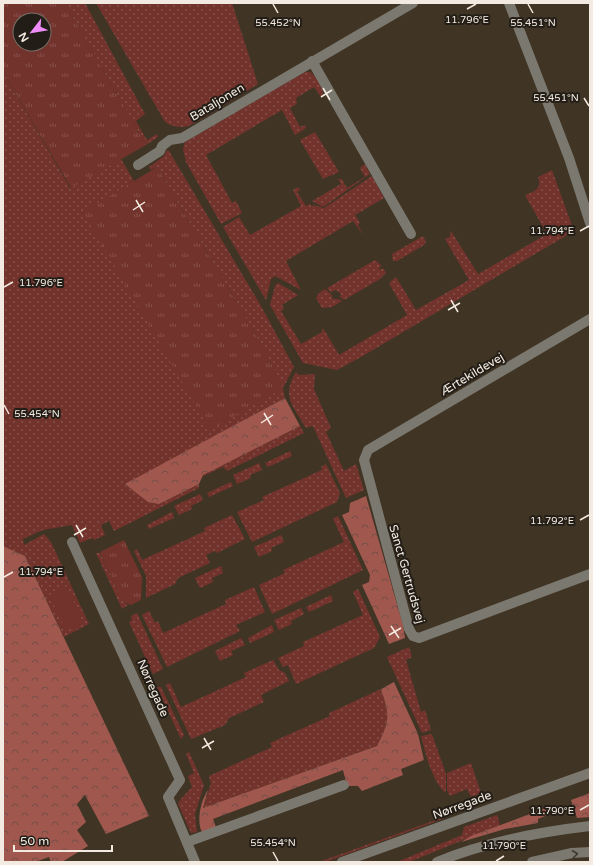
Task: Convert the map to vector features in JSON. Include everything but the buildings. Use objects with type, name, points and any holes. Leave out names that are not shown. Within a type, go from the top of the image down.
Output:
[{"type":"street","name":"Bataljonen","points":[[138,164],[160,151],[162,146],[170,140],[182,138],[414,3]]},
{"type":"street","points":[[509,3],[569,158],[589,217]]},
{"type":"street","points":[[312,61],[411,234]]},
{"type":"street","name":"Ærtekildevej","points":[[368,450],[590,319]]},
{"type":"street","name":"Sanct Gertrudsvej","points":[[368,450],[364,460],[370,491],[409,629],[413,636],[419,638],[590,574]]},
{"type":"street","name":"Nørregade","points":[[72,542],[180,780],[168,797],[195,862]]},
{"type":"street","name":"Nørregade","points":[[342,862],[590,773]]},
{"type":"street","points":[[187,842],[344,785]]},
{"type":"street","points":[[437,862],[452,856],[550,830],[590,826]]},
{"type":"street","points":[[532,862],[572,853],[590,852]]},
{"type":"green space","points":[[3,3],[65,3],[146,145],[71,188],[3,72]]},
{"type":"green space","points":[[65,3],[85,3],[145,114],[136,121],[147,140],[157,134],[158,137],[146,145]]},
{"type":"green space","points":[[96,3],[232,3],[258,84],[189,126],[177,127],[168,124],[165,122]]},
{"type":"green space","points":[[3,72],[70,188],[121,159],[134,181],[84,212],[210,429],[283,388],[285,398],[125,485],[159,504],[199,484],[199,488],[114,531],[109,521],[101,525],[105,535],[94,540],[92,538],[80,543],[72,525],[43,530],[23,539],[24,545],[44,534],[51,542],[89,624],[64,637],[25,556],[3,546]]},
{"type":"green space","points":[[305,72],[310,72],[317,79],[323,95],[321,97],[314,87],[296,98],[297,104],[290,108],[300,127],[305,125],[306,128],[295,135],[282,110],[206,155],[232,203],[236,201],[242,213],[221,224],[186,162],[183,149],[185,142]]},
{"type":"green space","points":[[315,132],[339,172],[323,179],[300,140]]},
{"type":"green space","points":[[167,150],[261,306],[294,367],[283,388],[264,349],[157,167],[151,170],[149,167],[164,156]]},
{"type":"green space","points":[[365,164],[370,174],[329,203],[323,207],[312,201],[341,184],[338,179],[342,179],[347,188],[365,177],[360,168]]},
{"type":"green space","points":[[157,167],[264,349],[283,388],[210,430],[83,212]]},
{"type":"green space","points":[[552,170],[574,231],[337,370],[303,363],[270,305],[275,286],[278,283],[298,295],[282,305],[284,309],[281,311],[301,344],[322,332],[323,328],[339,355],[407,315],[389,283],[396,277],[416,310],[469,280],[445,239],[450,237],[451,231],[478,274],[547,234],[525,195],[538,188],[538,177]]},
{"type":"green space","points":[[372,176],[384,198],[355,215],[360,223],[358,225],[363,235],[353,221],[286,261],[301,290],[275,276],[271,279],[266,300],[223,227],[239,217],[250,235],[301,206],[293,190],[298,187],[300,190],[297,192],[306,206],[310,204],[312,207],[313,205],[324,208]]},
{"type":"green space","points":[[423,236],[426,242],[424,245],[397,261],[393,261],[392,254]]},
{"type":"green space","points":[[375,260],[382,266],[379,267],[380,270],[383,268],[386,273],[380,279],[344,300],[340,297],[341,294],[336,290],[331,292],[327,288]]},
{"type":"green space","points":[[325,289],[331,294],[333,299],[342,301],[332,307],[322,308],[316,298],[319,293]]},
{"type":"green space","points":[[296,372],[299,375],[315,374],[314,389],[331,428],[326,432],[344,471],[356,464],[364,490],[346,498],[313,426],[306,428],[293,407],[290,401],[289,388]]},
{"type":"green space","points":[[285,398],[300,426],[203,475],[199,484],[159,504],[148,502],[125,484]]},
{"type":"green space","points":[[300,426],[304,433],[227,471],[223,467],[201,477],[202,475]]},
{"type":"green space","points":[[290,451],[292,456],[268,467],[265,463]]},
{"type":"green space","points":[[259,463],[262,470],[250,475],[251,478],[237,484],[233,475]]},
{"type":"green space","points":[[326,464],[340,493],[337,502],[252,542],[237,512],[264,500],[262,497],[322,470],[321,467]]},
{"type":"green space","points":[[231,482],[233,486],[209,497],[207,493]]},
{"type":"green space","points":[[200,494],[203,500],[191,506],[192,509],[179,515],[174,506]]},
{"type":"green space","points":[[366,496],[403,625],[405,638],[389,644],[362,585],[369,582],[370,575],[342,515],[349,512],[350,503]]},
{"type":"green space","points":[[172,512],[174,518],[149,529],[147,525]]},
{"type":"green space","points":[[232,515],[245,539],[217,553],[215,551],[206,555],[210,563],[178,578],[175,584],[146,598],[146,576],[134,551],[137,549],[142,560],[205,531],[204,528]]},
{"type":"green space","points":[[338,516],[363,570],[272,614],[259,585],[285,573],[283,570],[344,542],[333,519]]},
{"type":"green space","points":[[281,535],[284,542],[271,548],[272,551],[259,557],[254,547]]},
{"type":"green space","points":[[124,540],[142,577],[141,600],[131,605],[123,602],[100,552]]},
{"type":"green space","points":[[3,546],[25,556],[149,816],[106,834],[85,795],[77,804],[86,822],[77,830],[88,846],[62,862],[51,862],[49,857],[35,862],[3,861]]},
{"type":"green space","points":[[96,553],[100,553],[123,601],[128,605],[122,609]]},
{"type":"green space","points":[[221,566],[223,573],[212,578],[213,582],[200,588],[195,578]]},
{"type":"green space","points":[[67,586],[83,623],[66,631],[49,595]]},
{"type":"green space","points":[[254,587],[265,612],[236,625],[240,631],[167,667],[142,615],[149,611],[155,623],[158,621],[163,633],[226,604],[225,600]]},
{"type":"green space","points":[[358,589],[380,637],[374,648],[296,684],[288,665],[283,667],[278,658],[304,646],[303,642],[363,615],[353,592]]},
{"type":"green space","points":[[331,595],[333,601],[309,612],[306,607]]},
{"type":"green space","points":[[301,608],[304,614],[291,621],[292,624],[279,630],[274,620]]},
{"type":"green space","points":[[137,613],[163,669],[153,674],[129,622],[132,620],[131,616]]},
{"type":"green space","points":[[272,625],[274,632],[250,643],[248,638]]},
{"type":"green space","points":[[241,638],[245,645],[231,651],[233,655],[220,661],[215,651]]},
{"type":"green space","points":[[409,647],[412,657],[406,660],[421,712],[425,710],[431,730],[422,733],[387,657]]},
{"type":"green space","points":[[273,660],[279,670],[285,673],[289,681],[261,695],[264,702],[229,718],[225,725],[191,739],[166,685],[170,683],[181,707],[246,677],[244,673]]},
{"type":"green space","points":[[394,682],[418,734],[424,760],[401,769],[403,775],[362,791],[358,786],[347,786],[343,770],[213,819],[217,830],[202,832],[199,817],[203,799],[208,790],[203,808],[377,746],[384,730],[387,718],[386,706],[381,689]]},
{"type":"green space","points":[[157,687],[161,687],[184,735],[181,739]]},
{"type":"green space","points":[[381,689],[386,706],[387,718],[384,730],[377,746],[203,808],[211,783],[209,776],[272,747],[270,743],[330,716],[329,713]]},
{"type":"green space","points":[[432,734],[446,774],[446,791],[444,792],[432,773],[421,736]]},
{"type":"green space","points":[[189,752],[204,785],[195,814],[197,832],[191,833],[178,804],[192,787],[188,776],[194,773],[186,754]]},
{"type":"green space","points":[[471,763],[481,793],[471,797],[467,789],[450,796],[447,790],[447,773]]},
{"type":"green space","points":[[590,793],[590,817],[577,818],[571,800]]},
{"type":"green space","points":[[551,806],[550,814],[538,819],[538,823],[505,829],[461,842],[471,836]]},
{"type":"green space","points":[[497,815],[500,825],[409,862],[397,862],[462,835],[464,827]]},
{"type":"green space","points":[[444,817],[440,820],[325,862],[319,862]]}]
